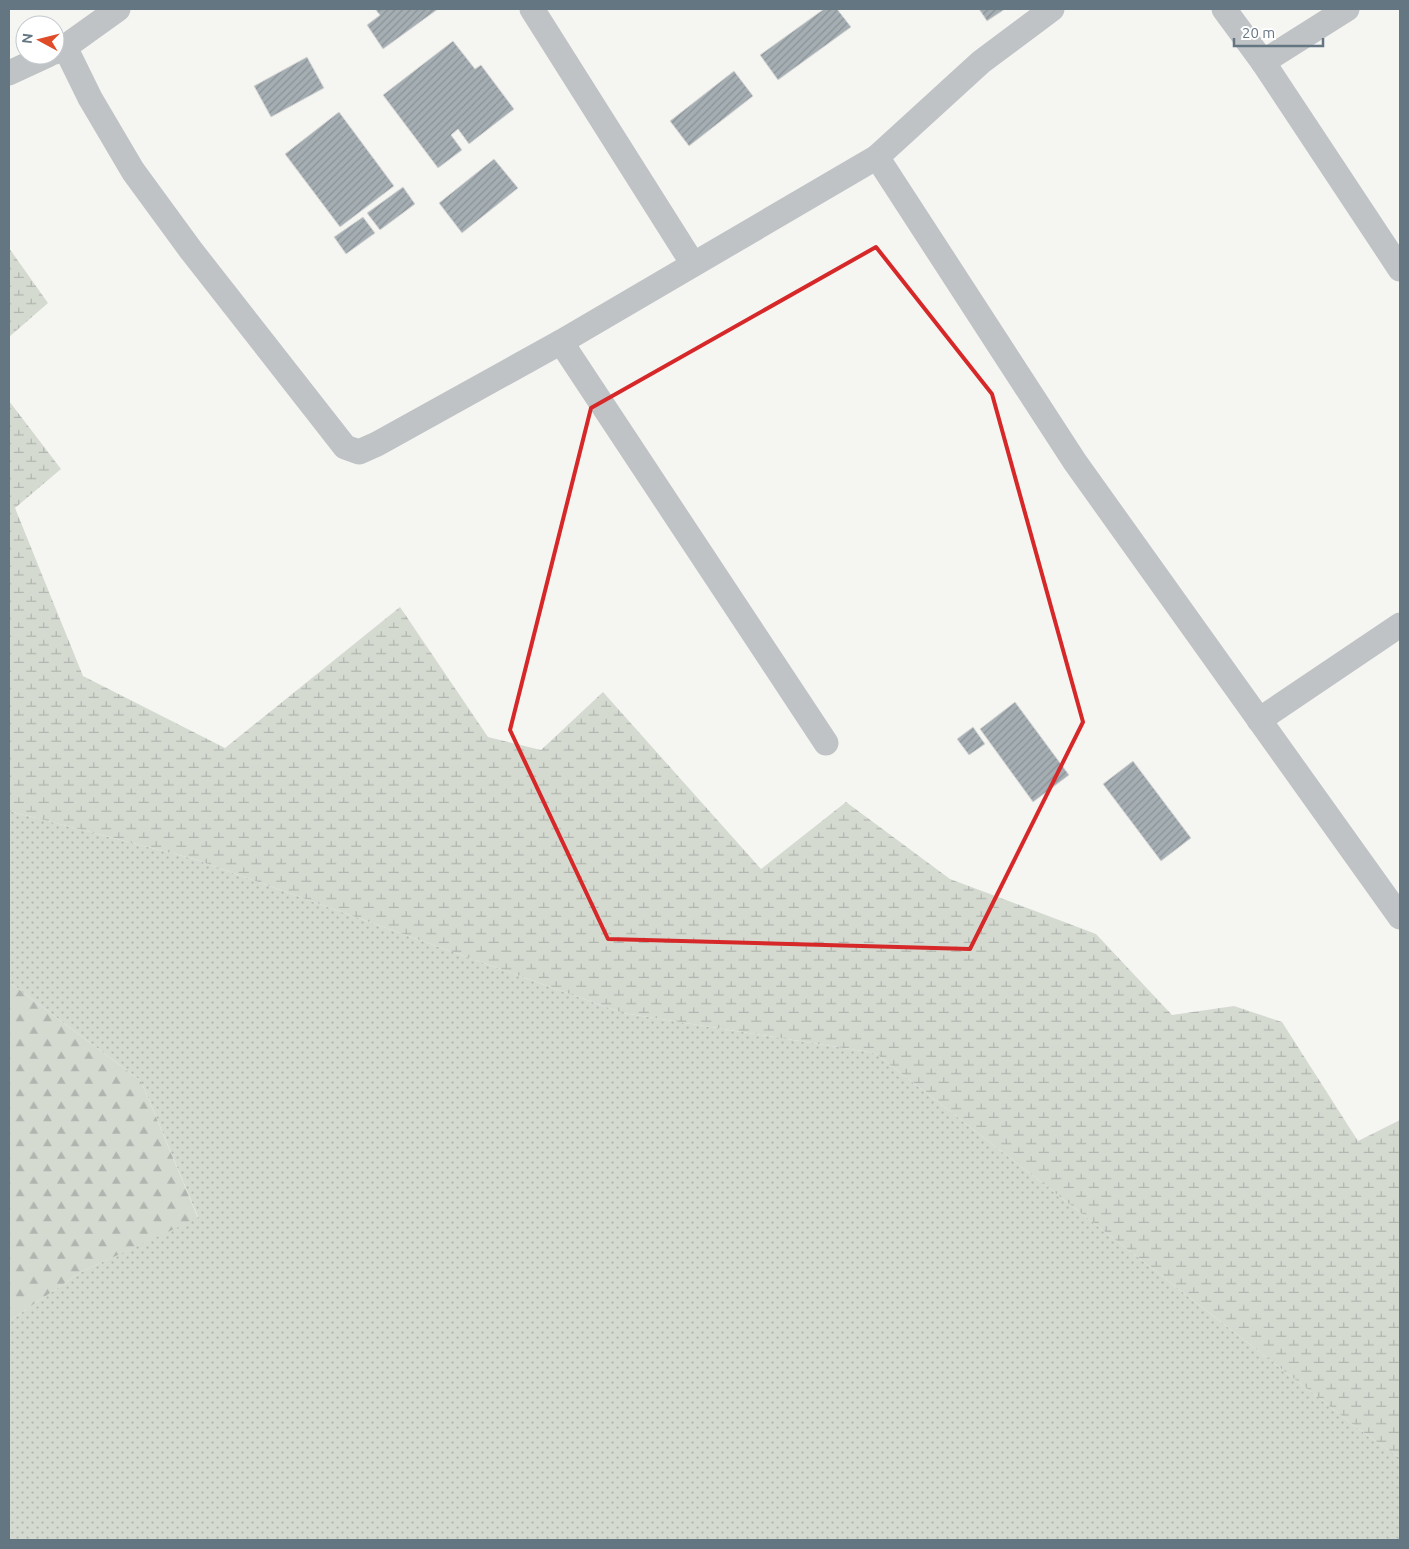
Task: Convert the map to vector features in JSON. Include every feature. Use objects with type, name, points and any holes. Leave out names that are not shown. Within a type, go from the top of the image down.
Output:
[{"type":"street","points":[[65,45],[118,9]]},
{"type":"street","points":[[532,9],[693,264]]},
{"type":"street","points":[[65,63],[90,98],[133,170],[196,257],[345,447],[358,452],[377,444],[561,342],[877,157],[981,62],[1052,9]]},
{"type":"street","points":[[1224,9],[1262,62],[1400,269]]},
{"type":"street","points":[[1262,62],[1347,9]]},
{"type":"street","points":[[9,73],[26,65]]},
{"type":"street","points":[[877,157],[1075,462],[1400,917]]},
{"type":"street","points":[[561,342],[826,742]]},
{"type":"street","points":[[1259,720],[1400,625]]},
{"type":"highlighted area","points":[[876,247],[992,394],[1083,722],[970,949],[608,939],[510,730],[591,408]]},
{"type":"green space","points":[[9,248],[48,303],[9,337]]},
{"type":"green space","points":[[9,401],[61,469],[15,508],[83,676],[225,748],[400,607],[488,737],[541,750],[603,692],[761,869],[846,802],[950,879],[1096,934],[1172,1015],[1234,1006],[1282,1022],[1358,1141],[1400,1120],[1400,1458],[1360,1430],[875,1053],[623,1013],[194,859],[9,811]]},
{"type":"green space","points":[[9,811],[194,859],[623,1013],[875,1053],[1360,1430],[1400,1458],[1400,1540],[9,1540],[9,1321],[81,1272],[198,1217],[141,1081],[9,982]]},
{"type":"green space","points":[[9,982],[141,1081],[198,1218],[81,1272],[9,1321]]},
{"type":"building","points":[[375,9],[438,9],[383,49],[367,25],[380,15]]},
{"type":"building","points":[[824,9],[837,9],[851,27],[778,80],[760,55]]},
{"type":"building","points":[[979,9],[1005,9],[987,21]]},
{"type":"building","points":[[453,41],[475,69],[481,65],[514,109],[469,144],[458,129],[451,135],[462,150],[438,168],[383,95]]},
{"type":"building","points":[[307,57],[324,88],[271,117],[254,86]]},
{"type":"building","points":[[734,71],[753,96],[689,146],[670,121]]},
{"type":"building","points":[[339,112],[394,186],[340,227],[285,154]]},
{"type":"building","points":[[494,159],[518,188],[462,233],[439,203]]},
{"type":"building","points":[[403,187],[415,204],[380,230],[367,213]]},
{"type":"building","points":[[363,217],[375,233],[346,254],[334,237]]},
{"type":"building","points":[[1015,702],[1069,775],[1033,802],[980,729]]},
{"type":"building","points":[[973,727],[985,744],[969,755],[957,739]]},
{"type":"building","points":[[1133,761],[1191,838],[1161,861],[1103,784]]}]
